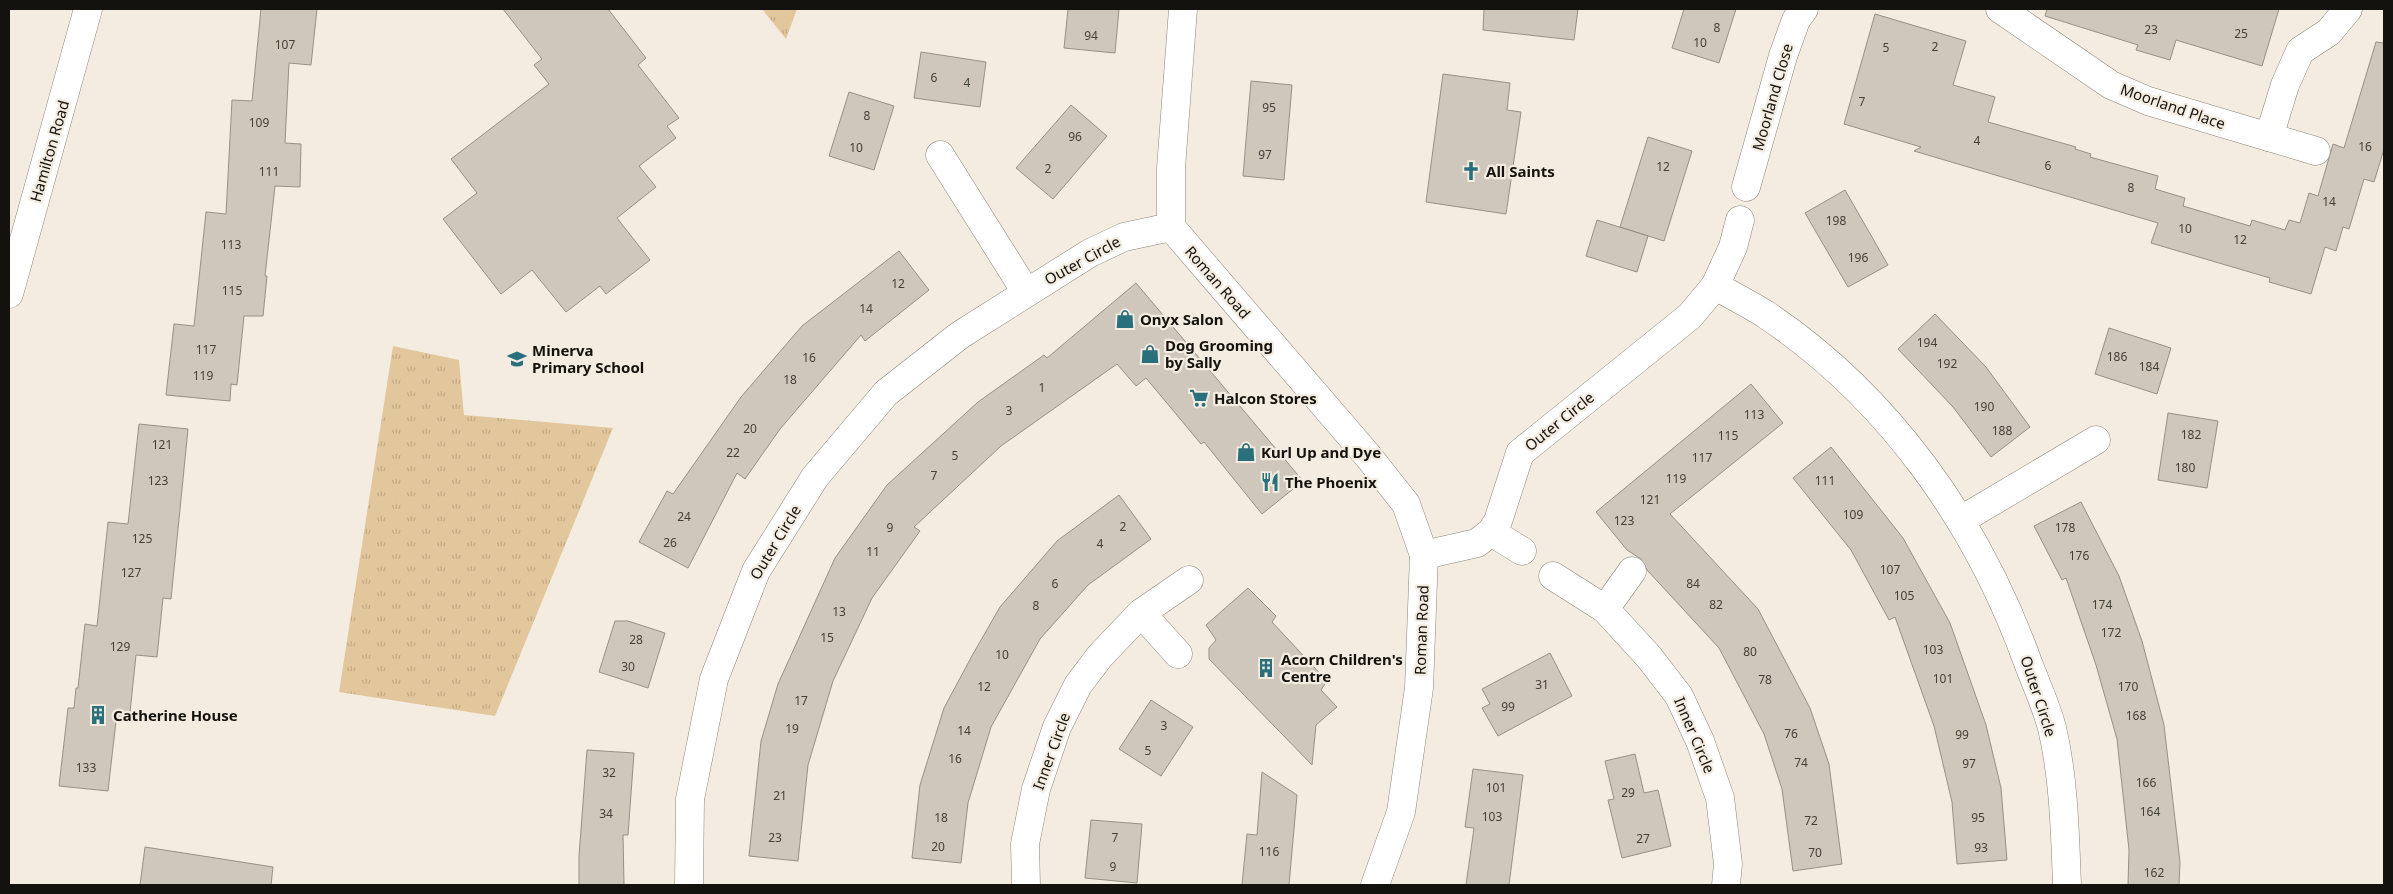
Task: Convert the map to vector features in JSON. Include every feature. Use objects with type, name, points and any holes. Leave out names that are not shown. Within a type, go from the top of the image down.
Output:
[{"type":"street","name":"Hamilton Road","points":[[9,294],[88,9]]},
{"type":"street","points":[[1171,227],[1171,168],[1183,9]]},
{"type":"street","name":"Moorland Close","points":[[1746,187],[1783,56],[1796,20],[1804,9]]},
{"type":"street","points":[[2269,138],[2285,85],[2300,51],[2329,32],[2348,9]]},
{"type":"street","name":"Moorland Place","points":[[2006,10],[2111,85],[2148,101],[2316,151]]},
{"type":"street","points":[[940,155],[1026,292]]},
{"type":"street","name":"Outer Circle","points":[[1491,532],[1498,520],[1520,453],[1690,316],[1715,286],[1733,247],[1740,220]]},
{"type":"street","name":"Outer Circle","points":[[689,885],[690,799],[714,679],[756,571],[815,477],[886,393],[960,335],[1090,252],[1124,237],[1171,227]]},
{"type":"street","name":"Roman Road","points":[[1171,227],[1406,504],[1424,554],[1419,688],[1401,812],[1374,885]]},
{"type":"street","name":"Outer Circle","points":[[1715,286],[1764,313],[1811,348],[1858,392],[1905,440],[1961,520],[2014,623],[2052,727],[2063,804],[2067,885]]},
{"type":"street","points":[[1961,520],[2096,440]]},
{"type":"street","points":[[1424,554],[1477,543],[1491,532],[1522,551]]},
{"type":"street","points":[[1605,610],[1632,571]]},
{"type":"street","name":"Inner Circle","points":[[1553,576],[1605,610],[1649,658],[1679,696],[1700,741],[1720,798],[1728,864],[1726,885]]},
{"type":"street","name":"Inner Circle","points":[[1026,885],[1025,844],[1036,789],[1057,726],[1078,684],[1100,656],[1141,613],[1189,580]]},
{"type":"street","points":[[1141,613],[1178,654]]},
{"type":"green space","points":[[762,9],[797,9],[786,39]]},
{"type":"green space","points":[[393,346],[459,360],[464,415],[613,428],[495,716],[339,692]]},
{"type":"building","points":[[261,9],[317,9],[311,65],[289,63],[285,143],[301,144],[300,187],[275,186],[265,276],[267,276],[263,316],[244,316],[237,385],[231,384],[230,401],[166,395],[174,324],[194,326],[206,212],[226,214],[232,100],[252,101]]},
{"type":"building","points":[[503,9],[608,9],[646,58],[638,65],[679,118],[667,126],[676,138],[639,166],[656,187],[617,218],[650,260],[606,294],[600,286],[566,312],[532,270],[501,294],[443,219],[477,193],[451,159],[549,84],[534,65],[542,59]]},
{"type":"building","points":[[1068,9],[1119,9],[1115,53],[1064,48]]},
{"type":"building","points":[[1484,9],[1578,9],[1574,40],[1483,30]]},
{"type":"building","points":[[1684,9],[1736,9],[1719,63],[1672,48]]},
{"type":"building","points":[[2047,9],[2279,9],[2262,66],[2176,40],[2170,60],[2136,50],[2138,45],[2045,16]]},
{"type":"building","points":[[1875,14],[1966,41],[1953,85],[1995,97],[1988,122],[2076,147],[2075,149],[2091,154],[2090,157],[2158,176],[2155,189],[2185,198],[2183,206],[2250,226],[2252,220],[2285,230],[2289,220],[2300,223],[2309,193],[2318,196],[2333,144],[2344,148],[2376,42],[2384,43],[2384,149],[2374,182],[2364,179],[2349,229],[2343,227],[2336,251],[2325,247],[2311,294],[2269,282],[2270,278],[2151,243],[2158,223],[1914,151],[1921,147],[1844,124]]},
{"type":"building","points":[[921,52],[986,62],[980,107],[914,98]]},
{"type":"building","name":"All Saints","points":[[1443,74],[1510,83],[1507,110],[1521,112],[1506,214],[1426,202]]},
{"type":"building","points":[[1251,81],[1292,85],[1284,180],[1243,176]]},
{"type":"building","points":[[849,92],[894,106],[874,170],[829,156]]},
{"type":"building","points":[[1071,105],[1107,136],[1053,199],[1016,168]]},
{"type":"building","points":[[1648,137],[1692,151],[1664,241],[1620,227]]},
{"type":"building","points":[[1845,190],[1888,265],[1848,287],[1805,213]]},
{"type":"building","points":[[1597,220],[1648,236],[1637,272],[1586,256]]},
{"type":"building","points":[[899,251],[929,290],[865,341],[861,335],[780,429],[745,479],[737,473],[688,568],[639,542],[667,491],[673,494],[741,397],[802,326]]},
{"type":"building","points":[[1136,283],[1303,481],[1262,514],[1204,442],[1201,444],[1146,378],[1136,386],[1117,364],[1001,446],[914,527],[920,531],[872,598],[833,681],[808,765],[798,861],[749,856],[761,741],[778,684],[835,558],[887,485],[978,402],[1044,355],[1047,358]]},
{"type":"building","points":[[1935,314],[1986,367],[2030,427],[1991,457],[1953,407],[1898,349]]},
{"type":"building","points":[[2109,328],[2171,348],[2157,394],[2095,374]]},
{"type":"building","points":[[1751,384],[1783,423],[1670,514],[1758,609],[1810,708],[1829,764],[1842,864],[1793,871],[1782,789],[1764,734],[1719,648],[1647,570],[1641,559],[1627,550],[1596,512]]},
{"type":"building","points":[[2168,413],[2218,421],[2207,488],[2158,480]]},
{"type":"building","points":[[139,424],[188,429],[171,599],[163,598],[157,657],[136,655],[129,722],[116,721],[108,791],[59,786],[68,708],[74,708],[85,624],[97,626],[108,522],[128,524]]},
{"type":"building","points":[[1831,447],[1903,538],[1950,623],[1986,725],[2001,788],[2007,860],[1957,864],[1952,802],[1934,726],[1895,617],[1889,620],[1851,550],[1793,478]]},
{"type":"building","points":[[1119,495],[1151,539],[1088,585],[1040,639],[991,727],[968,803],[961,863],[912,858],[920,785],[944,708],[973,654],[1000,607],[1057,541]]},
{"type":"building","points":[[2081,502],[2119,576],[2142,641],[2164,725],[2180,862],[2179,885],[2128,885],[2129,850],[2117,739],[2096,665],[2066,578],[2062,580],[2034,526]]},
{"type":"building","name":"Acorn Children's Centre","points":[[1248,588],[1276,616],[1272,622],[1327,681],[1321,690],[1337,707],[1316,725],[1312,765],[1209,659],[1209,648],[1216,640],[1206,625]]},
{"type":"building","points":[[615,621],[628,621],[665,633],[648,688],[599,672]]},
{"type":"building","points":[[1550,653],[1572,696],[1498,736],[1482,708],[1490,704],[1482,689]]},
{"type":"building","points":[[1151,700],[1193,727],[1161,776],[1119,749]]},
{"type":"building","points":[[587,750],[634,753],[628,835],[623,835],[624,885],[579,885],[579,856]]},
{"type":"building","points":[[1635,754],[1644,793],[1658,790],[1671,846],[1622,858],[1608,800],[1614,799],[1605,761]]},
{"type":"building","points":[[1473,769],[1523,775],[1509,885],[1466,885],[1474,828],[1465,827]]},
{"type":"building","points":[[1262,772],[1297,795],[1289,885],[1242,885],[1247,834],[1257,835]]},
{"type":"building","points":[[1091,820],[1142,824],[1137,883],[1085,878]]},
{"type":"building","points":[[145,847],[273,867],[271,885],[140,885]]},
{"type":"place","name":"All Saints","points":[[1471,171]]},
{"type":"place","name":"Onyx Salon","points":[[1125,319]]},
{"type":"place","name":"Dog Grooming by Sally","points":[[1150,354]]},
{"type":"place","name":"Minerva Primary School","points":[[517,359]]},
{"type":"place","name":"Halcon Stores","points":[[1199,398]]},
{"type":"place","name":"Kurl Up and Dye","points":[[1246,452]]},
{"type":"place","name":"The Phoenix","points":[[1270,482]]},
{"type":"place","name":"Acorn Children's Centre","points":[[1266,668]]},
{"type":"place","name":"Catherine House","points":[[98,715]]}]
